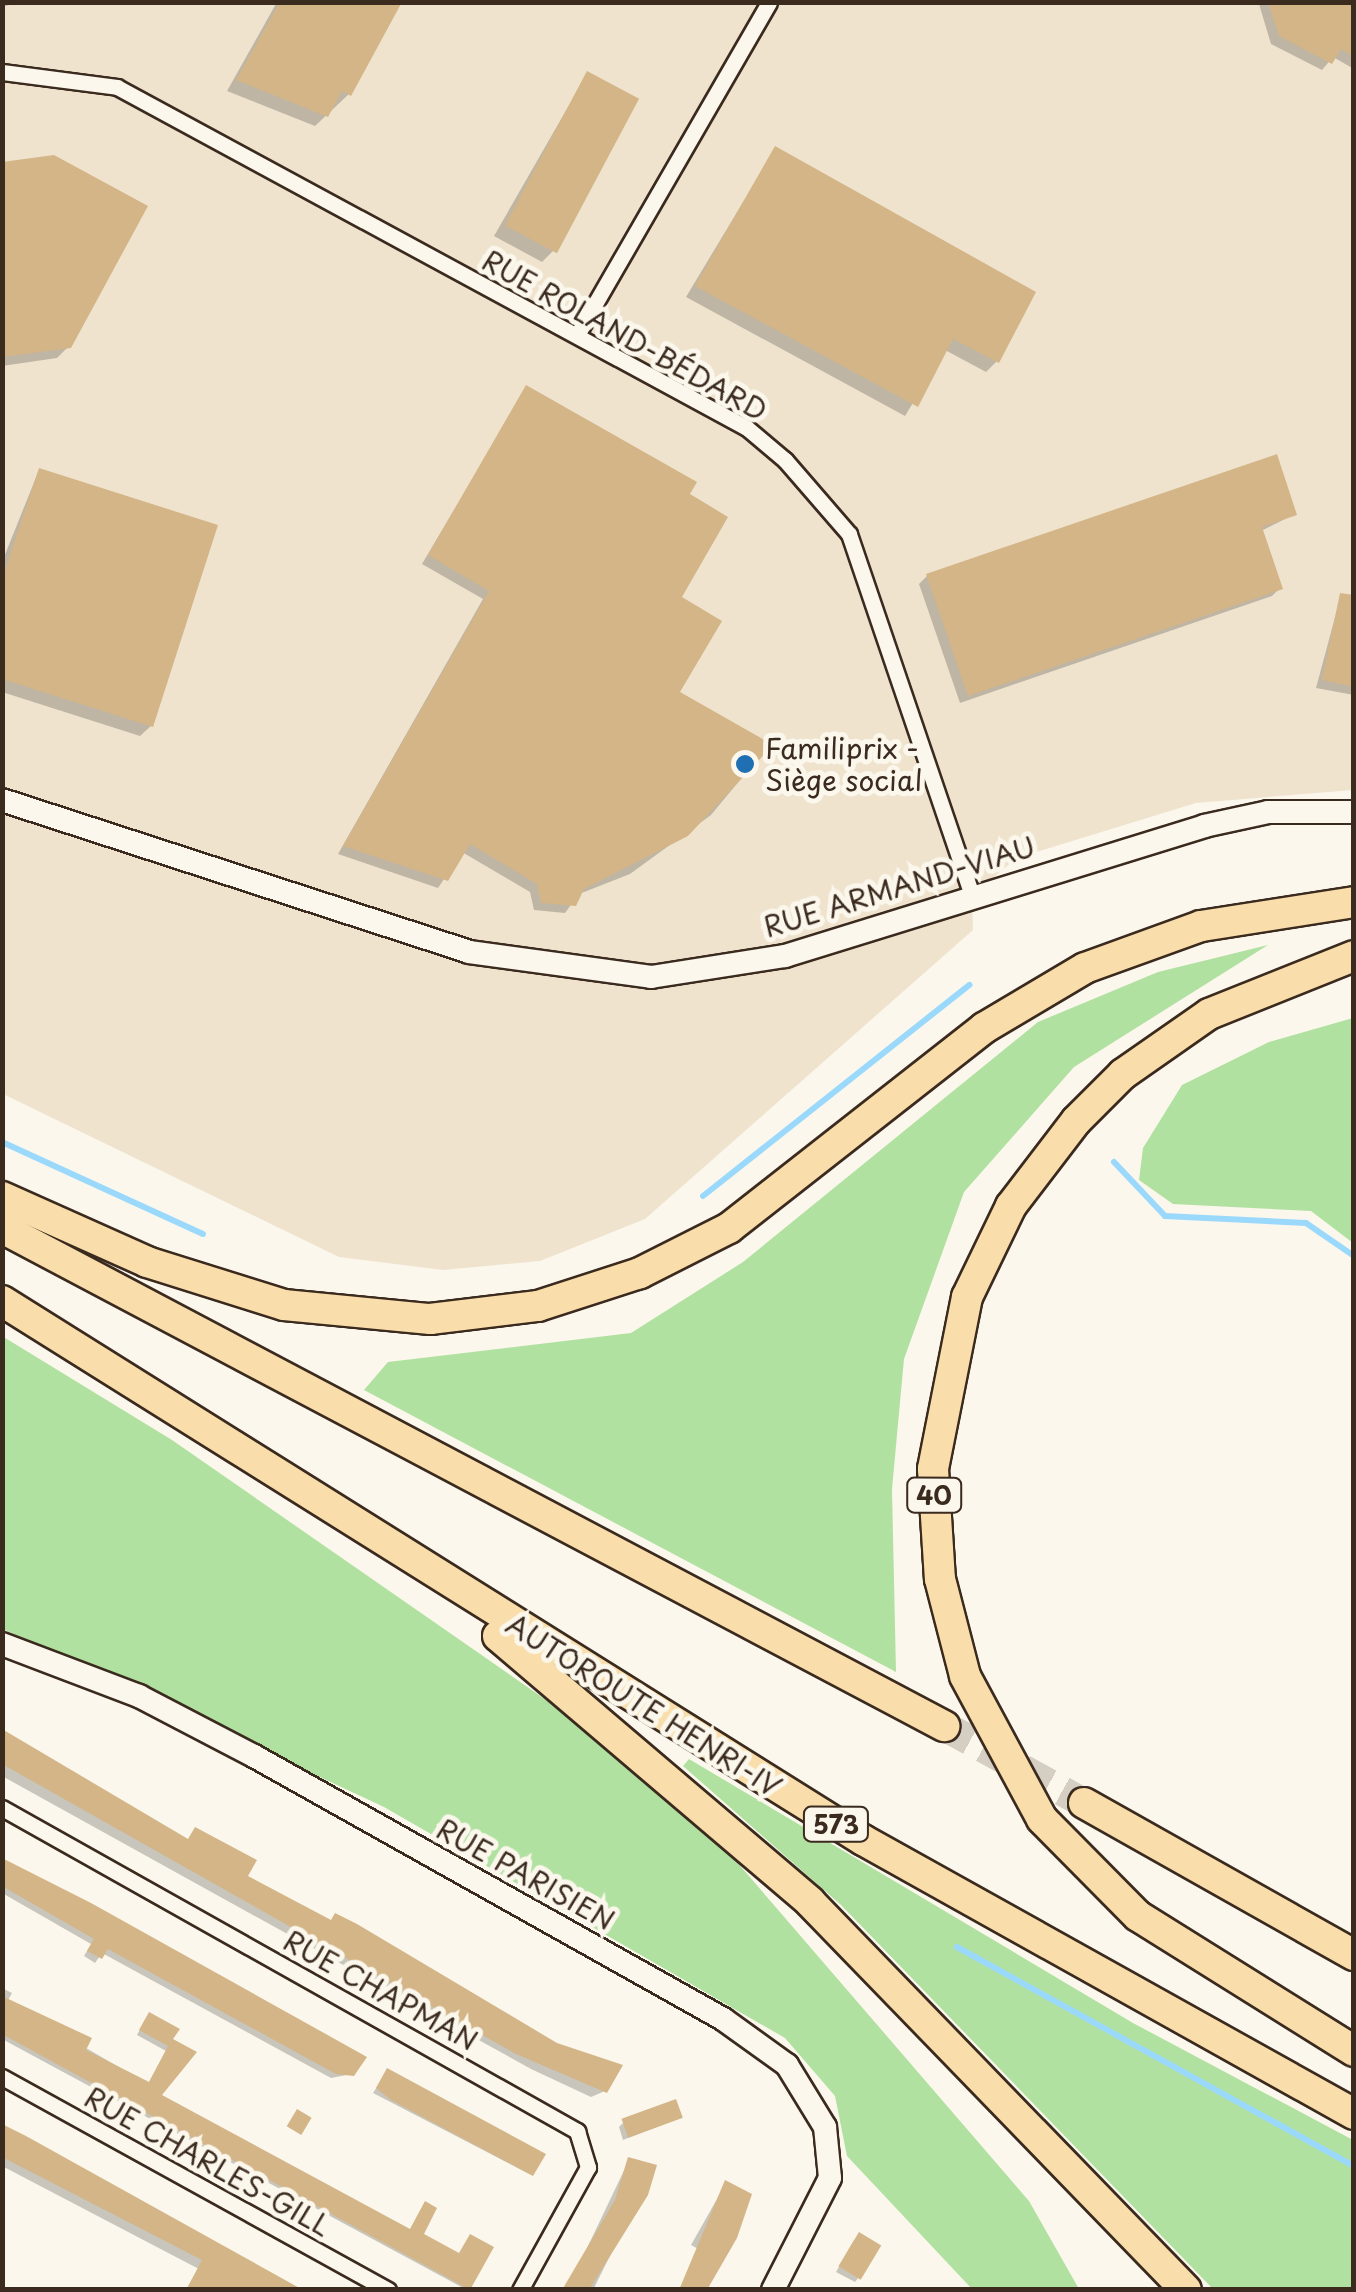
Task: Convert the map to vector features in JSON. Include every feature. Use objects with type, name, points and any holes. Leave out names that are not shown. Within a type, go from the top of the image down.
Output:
[{"type":"highway","points":[[2,1196],[146,1262],[284,1306],[430,1319],[538,1306],[640,1273],[729,1228],[984,1028],[1085,968],[1218,922],[1354,902]]},
{"type":"highway","name":"40","points":[[1354,956],[1208,1014],[1123,1074],[1076,1121],[1012,1206],[967,1297],[933,1469],[940,1580],[965,1676],[1042,1819],[1138,1916],[1354,2050]]},
{"type":"highway","points":[[2,1228],[944,1726]]},
{"type":"highway","name":"AUTOROUTE HENRI-IV","points":[[2,1302],[330,1513],[864,1840],[1354,2114]]},
{"type":"highway","points":[[330,1513],[546,1671],[737,1833],[1186,2290]]},
{"type":"highway","points":[[1084,1803],[1354,1955]]},
{"type":"street","points":[[577,335],[769,2]]},
{"type":"street","name":"RUE ROLAND-BÉDARD","points":[[2,72],[116,87],[747,428],[822,495],[849,534],[972,895]]},
{"type":"street","name":"RUE ARMAND-VIAU","points":[[2,800],[469,952],[563,971],[652,977],[786,956],[972,895],[1204,826],[1268,812],[1354,812]]},
{"type":"street","name":"RUE PARISIEN","points":[[2,1644],[139,1696],[237,1748],[723,2019],[787,2065],[825,2127],[830,2178],[772,2290]]},
{"type":"street","name":"RUE CHAPMAN","points":[[2,1808],[577,2131],[588,2167],[520,2290]]},
{"type":"street","name":"RUE CHARLES-GILL","points":[[2,2077],[388,2290]]},
{"type":"shaded area","points":[[2,3],[1353,3],[1353,790],[1196,803],[1017,858],[972,895],[973,930],[645,1219],[540,1261],[443,1270],[339,1257],[3,1094]]},
{"type":"green space","points":[[1268,945],[1074,1067],[964,1192],[904,1359],[892,1489],[896,1672],[364,1390],[388,1362],[631,1333],[743,1262],[1038,1022],[1158,972]]},
{"type":"green space","points":[[1353,1018],[1353,1243],[1311,1211],[1173,1204],[1139,1180],[1143,1148],[1182,1085],[1269,1042]]},
{"type":"green space","points":[[2,1336],[172,1440],[673,1788],[1029,2201],[1079,2289],[972,2289],[847,2156],[835,2096],[785,2038],[384,1807],[3,1629]]},
{"type":"green space","points":[[689,1759],[1133,2023],[1353,2140],[1353,2289],[1213,2289],[841,1905],[683,1766]]},
{"type":"building","points":[[280,2],[402,2],[351,96],[342,91],[328,117],[236,80]]},
{"type":"building","points":[[1268,2],[1354,2],[1354,57],[1341,49],[1332,64],[1279,36]]},
{"type":"building","points":[[587,71],[639,99],[557,253],[505,226]]},
{"type":"building","points":[[775,146],[1036,292],[999,363],[953,339],[918,407],[695,286]]},
{"type":"building","points":[[54,155],[148,206],[71,348],[2,357],[2,162]]},
{"type":"building","points":[[526,385],[697,482],[690,494],[728,517],[682,597],[722,621],[680,692],[773,745],[688,836],[584,889],[576,906],[541,903],[537,884],[470,844],[448,881],[343,846],[489,591],[428,555]]},
{"type":"building","points":[[1277,454],[1297,515],[1262,527],[1283,589],[968,696],[926,574]]},
{"type":"building","points":[[39,468],[218,525],[153,727],[2,679],[2,579]]},
{"type":"building","points":[[1340,593],[1354,595],[1354,687],[1322,680]]},
{"type":"building","points":[[2,1729],[188,1839],[195,1827],[257,1860],[248,1876],[331,1920],[335,1913],[357,1924],[557,2043],[623,2065],[607,2093],[516,2054],[2,1764]]},
{"type":"building","points":[[2,1858],[91,1903],[367,2057],[354,2076],[336,2074],[108,1949],[102,1959],[87,1951],[94,1939],[2,1886]]},
{"type":"building","points":[[2,1996],[92,2038],[86,2050],[149,2082],[168,2046],[139,2030],[149,2012],[180,2029],[173,2039],[197,2052],[162,2095],[410,2229],[425,2201],[437,2208],[424,2234],[459,2253],[470,2234],[494,2247],[470,2290],[2,2034]]},
{"type":"building","points":[[387,2068],[546,2154],[533,2176],[391,2100],[376,2088]]},
{"type":"building","points":[[676,2099],[683,2118],[628,2138],[621,2119]]},
{"type":"building","points":[[297,2109],[312,2118],[301,2135],[287,2126]]},
{"type":"building","points":[[2,2124],[303,2290],[186,2290],[202,2260],[2,2157]]},
{"type":"building","points":[[628,2157],[657,2165],[648,2195],[589,2290],[562,2290],[615,2200]]},
{"type":"building","points":[[725,2180],[752,2194],[737,2238],[707,2290],[679,2290]]},
{"type":"building","points":[[859,2232],[881,2245],[861,2280],[838,2266]]},
{"type":"waterway","points":[[703,1196],[969,985]]},
{"type":"waterway","points":[[2,1142],[203,1234]]},
{"type":"waterway","points":[[1114,1162],[1165,1216],[1306,1223],[1354,1256]]},
{"type":"waterway","points":[[957,1947],[1354,2166]]},
{"type":"tunnel","points":[[944,1726],[1084,1803]]},
{"type":"place","name":"Familiprix - Siège social","points":[[745,764]]}]
